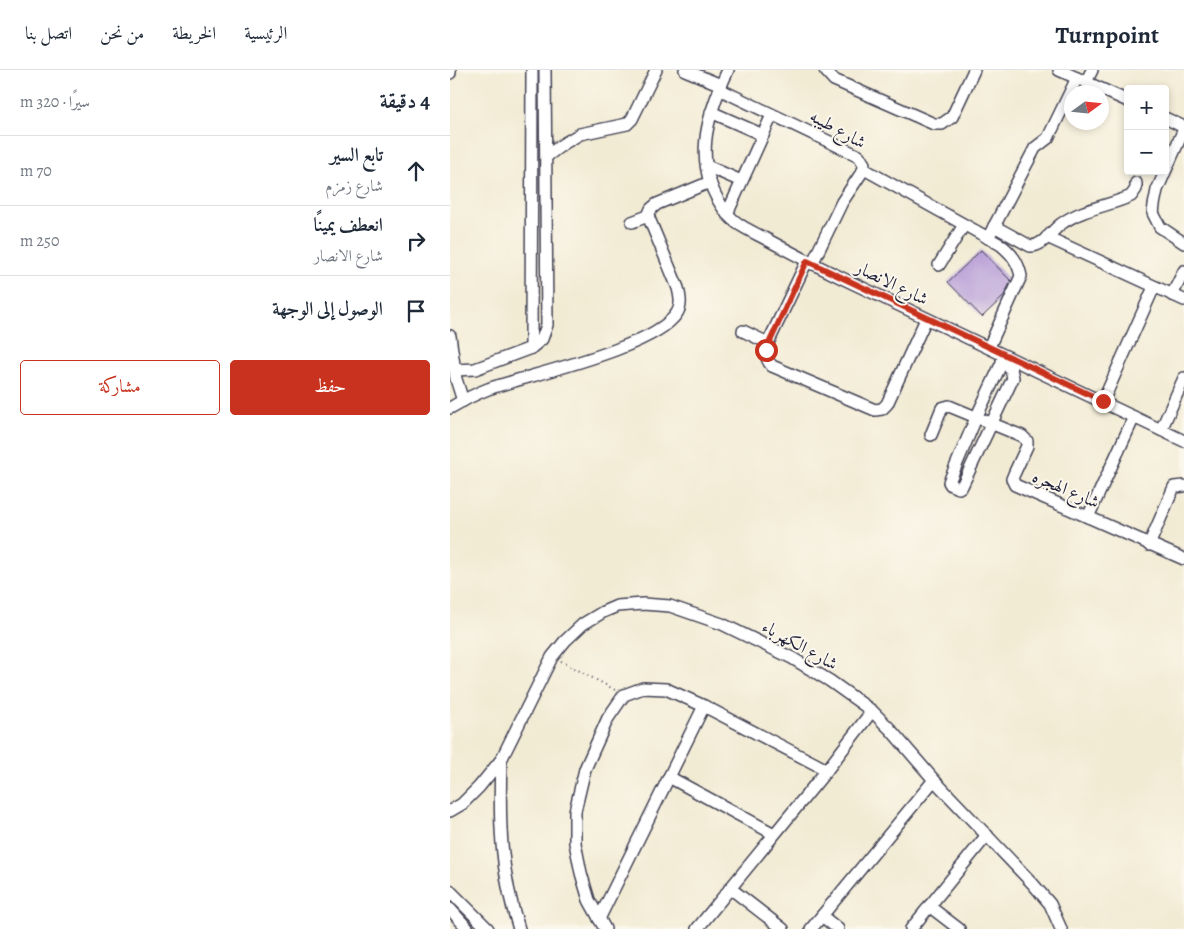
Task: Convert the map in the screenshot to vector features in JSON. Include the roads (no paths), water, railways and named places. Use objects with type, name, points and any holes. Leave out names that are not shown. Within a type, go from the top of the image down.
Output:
[{"type":"street","points":[[531,348],[532,70]]},
{"type":"street","points":[[454,370],[475,370],[531,348],[542,339],[547,325],[545,70]]},
{"type":"street","points":[[547,156],[580,134],[626,124],[632,119],[656,70]]},
{"type":"street","name":"شارع طيبه","points":[[685,70],[858,156],[864,164],[864,169],[842,202],[767,346]]},
{"type":"street","name":"شارع الانصار","points":[[728,70],[711,112],[706,132],[705,152],[710,182],[727,214],[743,227],[810,262],[926,319],[989,347],[1003,358],[1103,401],[1184,441]]},
{"type":"street","points":[[826,70],[834,80],[934,124],[942,124],[952,118],[974,70]]},
{"type":"street","points":[[1072,75],[1092,70]]},
{"type":"street","points":[[1072,75],[1124,99]]},
{"type":"street","points":[[988,238],[1035,148],[1048,138],[1072,75]]},
{"type":"street","points":[[711,112],[763,134]]},
{"type":"street","points":[[727,214],[772,114]]},
{"type":"street","points":[[1169,120],[1184,128],[1157,190],[1154,213],[1160,227],[1184,243]]},
{"type":"street","points":[[707,166],[741,181]]},
{"type":"street","points":[[864,169],[1001,245],[1012,255],[1019,265],[1021,276],[989,347]]},
{"type":"street","points":[[994,226],[1030,246],[1037,246],[1060,224],[1074,216],[1131,196],[1135,191],[1132,181],[1157,190]]},
{"type":"street","points":[[450,408],[485,390],[618,349],[659,330],[671,321],[680,305],[678,288],[648,216],[656,204],[710,182]]},
{"type":"street","points":[[632,222],[648,216]]},
{"type":"street","points":[[939,265],[964,225]]},
{"type":"street","points":[[1047,237],[1184,300]]},
{"type":"street","points":[[1172,295],[1184,271]]},
{"type":"street","points":[[1103,401],[1154,287]]},
{"type":"street","points":[[744,331],[767,346],[766,357],[772,366],[875,410],[882,409],[888,404],[926,319]]},
{"type":"street","points":[[450,336],[454,370],[464,401]]},
{"type":"street","points":[[1003,358],[1011,369],[1013,378],[962,486],[959,488],[950,482],[1003,358]]},
{"type":"street","points":[[1161,430],[1184,378]]},
{"type":"street","points":[[931,435],[942,408],[949,406],[992,423]]},
{"type":"street","points":[[1088,516],[1134,416]]},
{"type":"street","name":"شارع الهجره","points":[[992,423],[1022,436],[1027,441],[1027,446],[1012,479],[1020,489],[1088,516],[1149,545],[1184,559]]},
{"type":"street","points":[[1149,545],[1174,487],[1184,486]]},
{"type":"street","name":"شارع الكهرباء","points":[[450,812],[462,804],[479,787],[501,760],[552,657],[583,624],[603,612],[618,606],[643,604],[670,606],[722,624],[792,658],[830,680],[872,711],[909,748],[934,780],[1034,884],[1050,904],[1061,929]]},
{"type":"street","points":[[602,924],[589,900],[581,874],[576,843],[575,811],[585,769],[608,718],[624,694],[643,688],[666,689],[704,706],[826,770]]},
{"type":"street","points":[[602,924],[669,777],[704,706]]},
{"type":"street","points":[[696,929],[872,711]]},
{"type":"street","name":"شارع الكهرباء","points":[[501,760],[499,809],[502,856],[511,902],[520,929]]},
{"type":"street","points":[[669,777],[774,834]]},
{"type":"street","points":[[811,929],[934,780]]},
{"type":"street","points":[[911,929],[987,835]]},
{"type":"street","points":[[730,888],[782,929]]},
{"type":"street","points":[[450,891],[488,929]]},
{"type":"street","points":[[929,906],[959,929]]},
{"type":"street","points":[[450,909],[468,929]]},
{"type":"street","points":[[822,916],[838,929]]}]
